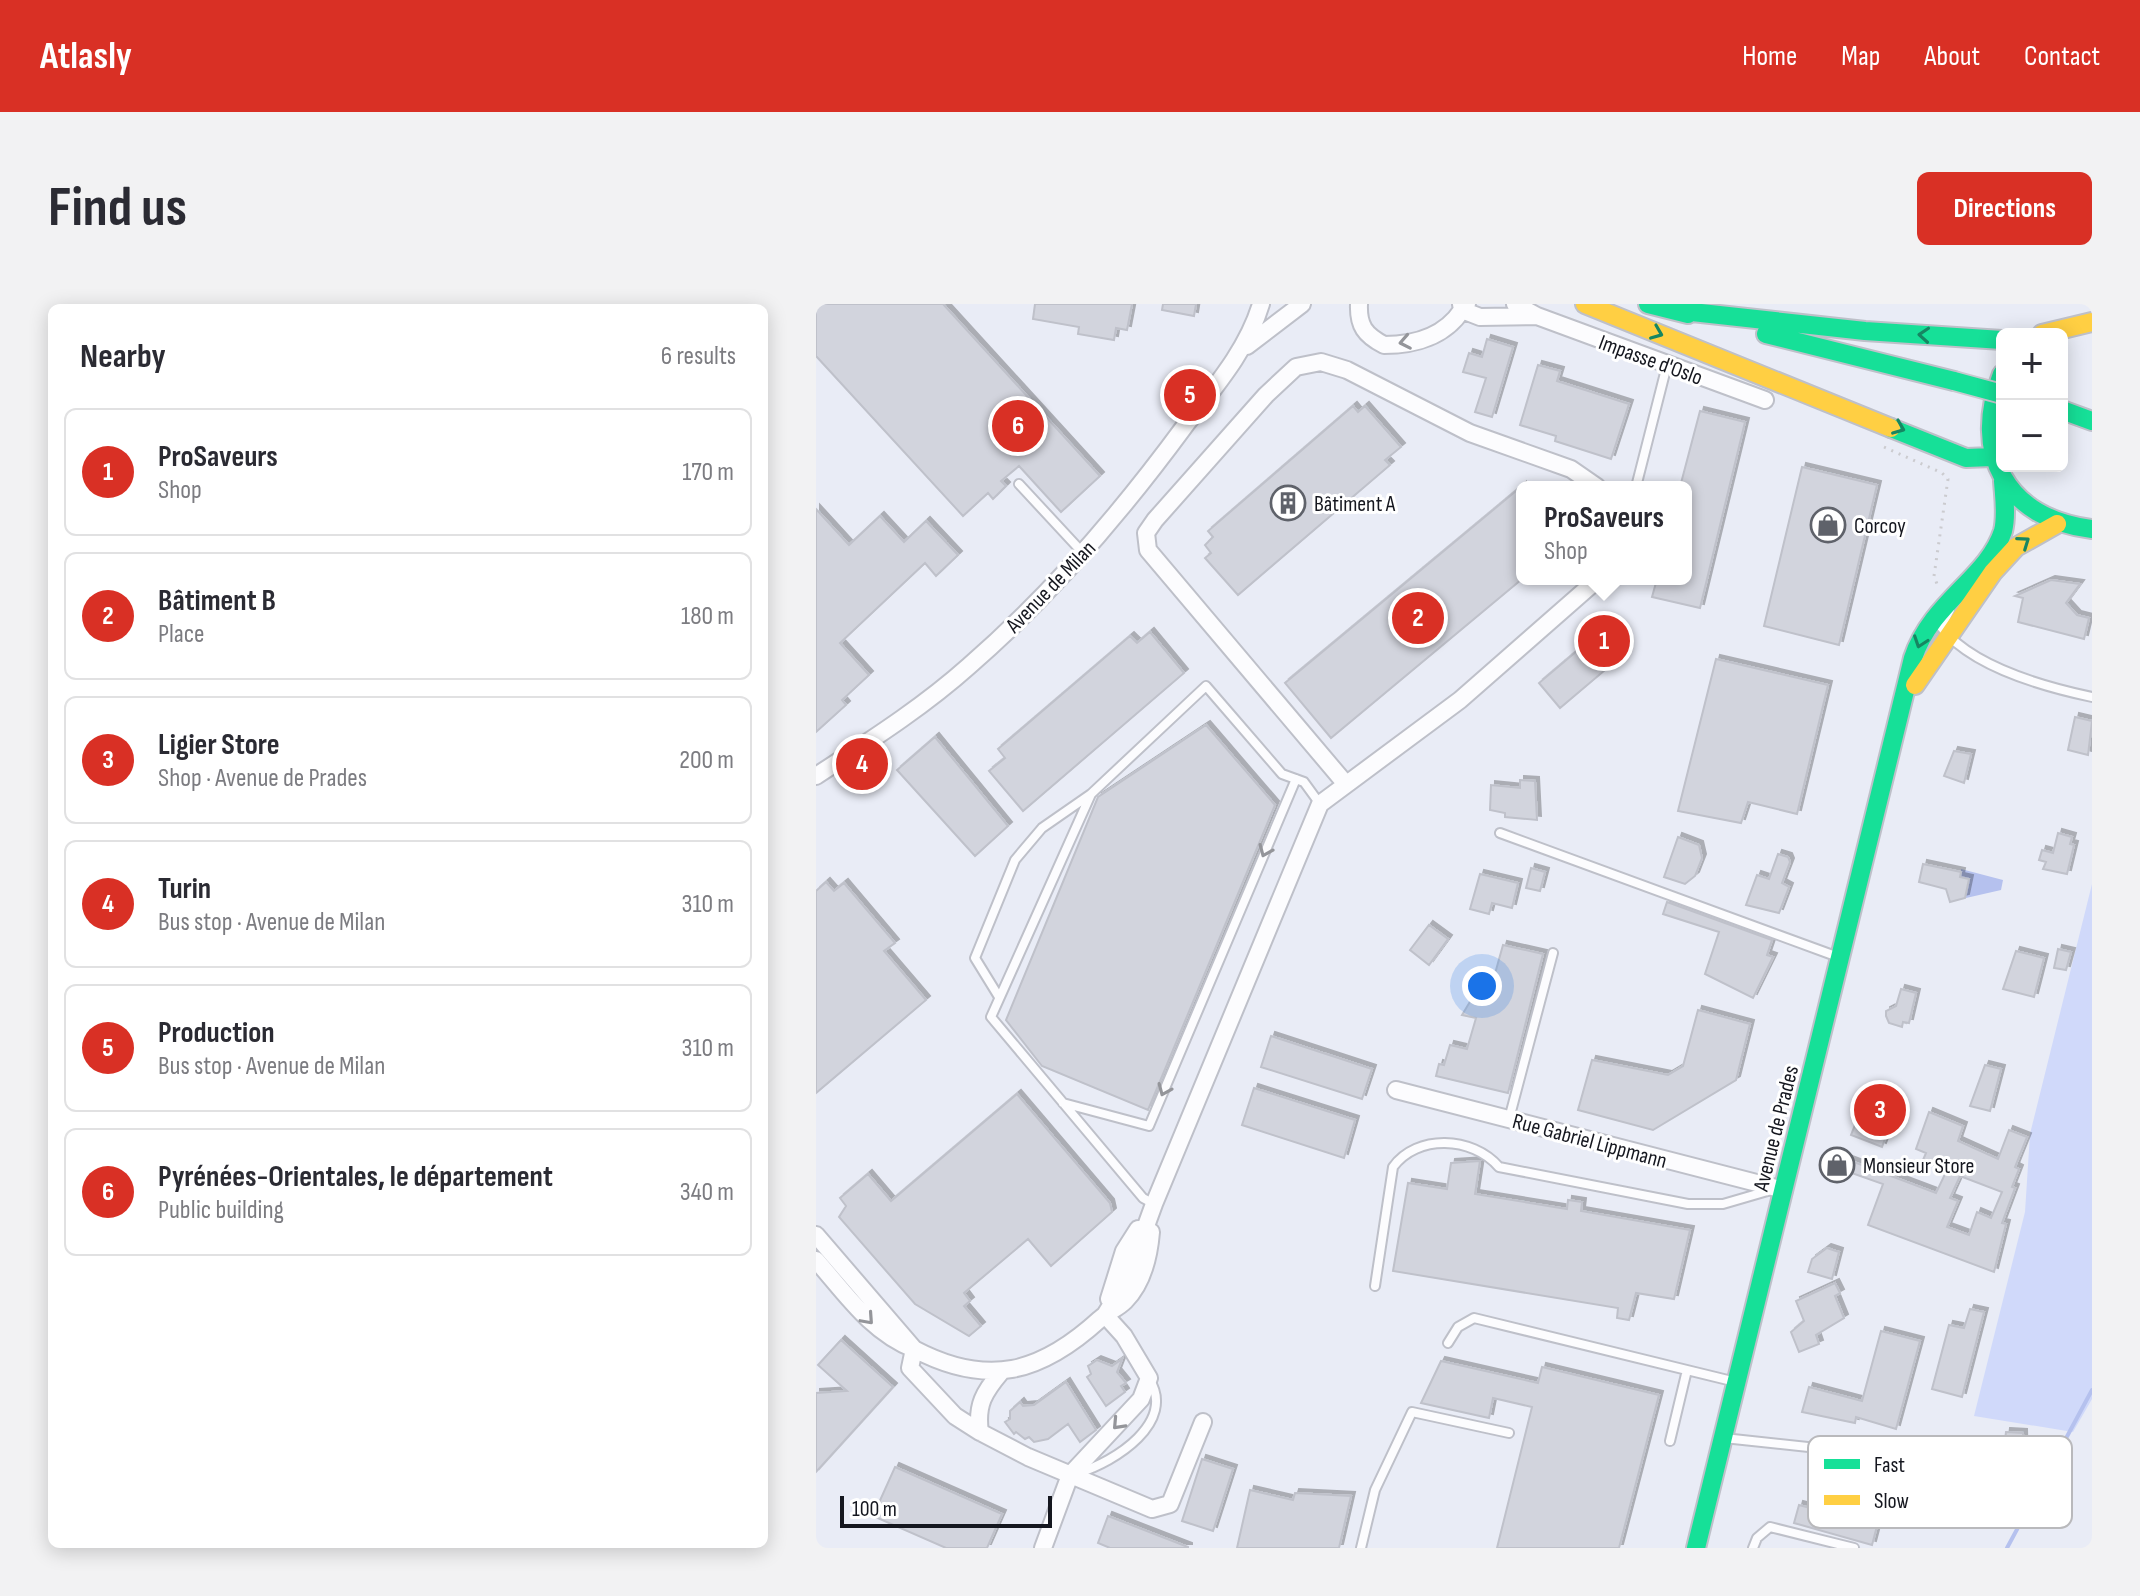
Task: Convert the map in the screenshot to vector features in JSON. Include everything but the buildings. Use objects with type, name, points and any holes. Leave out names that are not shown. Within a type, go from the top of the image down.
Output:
[{"type":"main road","points":[[1585,304],[1966,458],[1992,457]]},
{"type":"main road","points":[[1648,304],[1996,392]]},
{"type":"main road","points":[[2049,328],[2063,309]]},
{"type":"main road","points":[[1674,310],[1802,326],[1996,340]]},
{"type":"main road","points":[[2064,328],[2092,322]]},
{"type":"main road","points":[[1996,389],[1988,439],[2003,481],[2017,499],[2057,524],[2092,529]]},
{"type":"main road","points":[[2068,412],[2092,421]]},
{"type":"main road","points":[[1993,552],[2003,530],[2003,481]]},
{"type":"main road","name":"Avenue de Prades","points":[[1900,719],[1918,680],[1947,635],[2016,547],[2057,524]]},
{"type":"main road","name":"Avenue de Prades","points":[[1696,1548],[1780,1189],[1842,958],[1907,679],[1925,627],[1950,594],[1993,552]]},
{"type":"street","name":"Avenue de Milan","points":[[1240,352],[1261,304]]},
{"type":"street","name":"Avenue de Milan","points":[[816,776],[911,712],[968,667],[1123,509],[1240,352],[1278,319],[1302,304]]},
{"type":"street","points":[[1359,304],[1359,318],[1366,335],[1384,345],[1400,345],[1437,335],[1453,323],[1463,306],[1480,317],[1537,316]]},
{"type":"street","points":[[1515,304],[1537,316]]},
{"type":"street","name":"Impasse d'Oslo","points":[[1537,316],[1765,400]]},
{"type":"street","points":[[1345,783],[1148,550],[1146,533],[1155,520],[1286,376],[1296,367],[1321,362],[1347,370],[1470,433],[1571,469],[1588,481]]},
{"type":"street","points":[[1105,1315],[1124,1251],[1154,1204],[1320,804],[1460,700],[1579,600],[1593,585]]},
{"type":"street","name":"Rue Gabriel Lippmann","points":[[1396,1090],[1780,1189]]},
{"type":"street","points":[[816,1260],[890,1340],[936,1361],[968,1369],[1001,1372],[1036,1364],[1069,1347],[1125,1302],[1138,1284],[1149,1253],[1154,1204]]},
{"type":"street","points":[[816,1235],[914,1349]]},
{"type":"street","points":[[1043,1548],[1070,1475],[1141,1399],[1149,1378],[1124,1336],[1105,1315]]},
{"type":"street","points":[[914,1349],[910,1368],[945,1406],[980,1432],[1070,1475],[1152,1509],[1170,1504],[1203,1422]]},
{"type":"street","points":[[980,1432],[978,1417],[982,1394],[1001,1372]]},
{"type":"lane","points":[[1638,481],[1667,365]]},
{"type":"lane","points":[[1019,484],[1083,553]]},
{"type":"lane","points":[[1993,552],[1941,627],[1947,635],[1977,656],[2040,685],[2092,697]]},
{"type":"lane","points":[[999,997],[975,958],[1015,860],[1042,828],[1091,794],[1206,686],[1282,774],[1304,782],[1320,804]]},
{"type":"lane","points":[[1063,1103],[1149,1126],[1296,779]]},
{"type":"lane","points":[[1091,794],[1035,926],[991,1017],[1143,1198],[1154,1204]]},
{"type":"lane","points":[[1500,833],[1842,958]]},
{"type":"lane","points":[[1509,1119],[1553,953]]},
{"type":"lane","points":[[1375,1286],[1393,1167],[1404,1152],[1418,1146],[1445,1142],[1487,1154],[1499,1167],[1688,1204],[1723,1204],[1780,1189]]},
{"type":"lane","points":[[1448,1343],[1458,1327],[1474,1318],[1737,1382]]},
{"type":"lane","points":[[1670,1441],[1687,1370]]},
{"type":"lane","points":[[1361,1548],[1375,1490],[1412,1412],[1509,1433]]},
{"type":"lane","points":[[1724,1438],[1808,1447]]},
{"type":"lane","points":[[1753,1548],[1757,1538],[1770,1527],[1854,1548]]},
{"type":"path","points":[[1881,446],[1942,473],[1948,479],[1934,576],[1937,585],[1950,594]]},
{"type":"shaded area","points":[[1961,869],[2003,880],[2001,890],[1966,898],[1964,889],[1969,879],[1960,877]]},
{"type":"shaded area","points":[[2092,884],[2092,1399],[2073,1432],[1974,1416],[2025,1212],[2030,1134]]},
{"type":"waterway","points":[[2067,1436],[2092,1390]]},
{"type":"waterway","points":[[2007,1548],[2018,1528]]},
{"type":"traffic: fast","points":[[1648,304],[1688,314]]},
{"type":"traffic: fast","points":[[1674,310],[1865,331],[1996,340]]},
{"type":"traffic: fast","points":[[1766,334],[1954,381]]},
{"type":"traffic: fast","points":[[1954,381],[1996,392]]},
{"type":"traffic: fast","points":[[1996,393],[1991,430],[1994,455],[2003,477],[2018,496],[2037,512],[2062,523],[2092,529]]},
{"type":"traffic: fast","points":[[2068,412],[2092,421]]},
{"type":"traffic: fast","points":[[1891,428],[1966,458],[1992,457]]},
{"type":"traffic: fast","points":[[1696,1548],[1913,658],[1933,621],[1996,548],[2004,525],[2003,481]]},
{"type":"traffic: slow","points":[[1585,304],[1891,428]]},
{"type":"traffic: slow","points":[[2067,328],[2092,322]]},
{"type":"traffic: slow","points":[[1915,685],[1993,572],[2016,547],[2057,524]]},
{"type":"place","name":"Production","points":[[1190,395]]},
{"type":"place","name":"Pyrénées-Orientales, le département","points":[[1018,426]]},
{"type":"place","name":"Bâtiment A","points":[[1288,503]]},
{"type":"place","name":"Corcoy","points":[[1828,525]]},
{"type":"place","name":"Bâtiment B","points":[[1418,618]]},
{"type":"place","name":"ProSaveurs","points":[[1604,641]]},
{"type":"place","name":"Turin","points":[[862,764]]},
{"type":"place","name":"Ligier Store","points":[[1880,1110]]},
{"type":"place","name":"Monsieur Store","points":[[1837,1165]]}]
